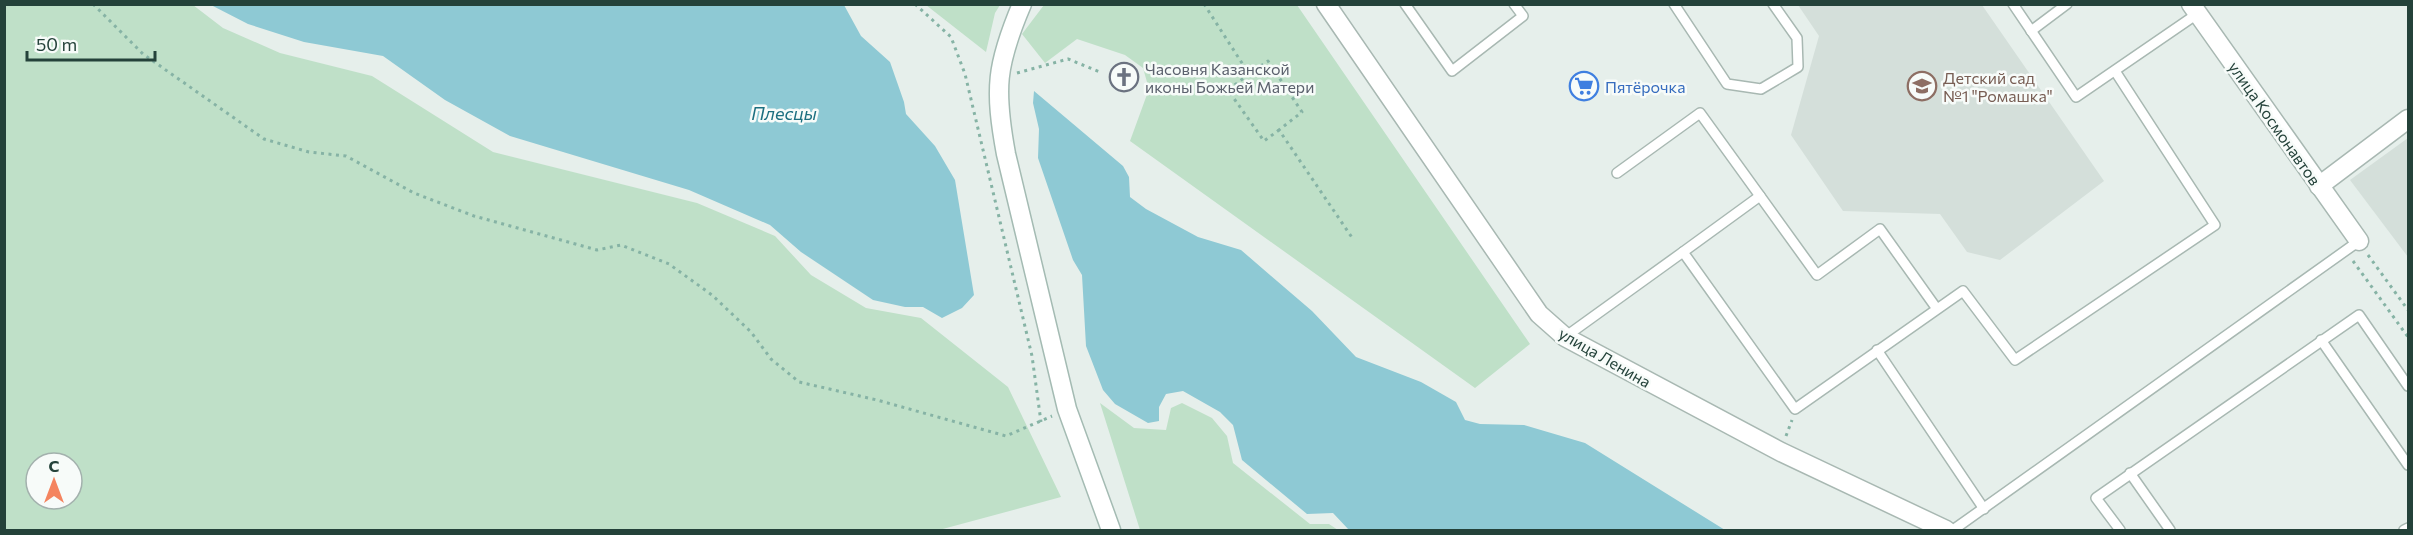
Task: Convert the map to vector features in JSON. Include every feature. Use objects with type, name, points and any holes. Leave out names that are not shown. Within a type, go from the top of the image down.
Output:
[{"type":"street","points":[[1022,4],[1009,35],[998,78],[999,115],[1006,154],[1067,409],[1111,531]]},
{"type":"street","name":"улица Ленина","points":[[1326,4],[1539,314],[1564,337],[1781,452],[1946,531]]},
{"type":"street","name":"улица Космонавтов","points":[[2194,9],[2319,186],[2352,246]]},
{"type":"street","points":[[2319,186],[2409,119]]},
{"type":"lane","points":[[1405,4],[1452,71],[1523,16],[1514,4]]},
{"type":"lane","points":[[1674,4],[1726,84],[1761,89],[1798,67],[1797,38],[1773,4]]},
{"type":"lane","points":[[2013,4],[2076,98],[2115,71],[2194,9]]},
{"type":"lane","points":[[2031,31],[2067,4]]},
{"type":"lane","points":[[1683,252],[1795,410],[1963,291],[2015,360],[2215,225],[2115,71]]},
{"type":"lane","points":[[1617,172],[1700,113],[1817,275],[1880,229],[1937,309]]},
{"type":"lane","points":[[1564,337],[1760,196]]},
{"type":"lane","points":[[1953,531],[2352,246]]},
{"type":"lane","points":[[2120,531],[2096,498],[2358,315],[2409,386]]},
{"type":"lane","points":[[2321,340],[2409,465]]},
{"type":"lane","points":[[1877,350],[1984,509]]},
{"type":"lane","points":[[2130,474],[2170,531]]},
{"type":"lane","points":[[2404,531],[2409,528]]},
{"type":"path","points":[[93,4],[143,54],[264,139],[309,152],[346,156],[414,193],[484,219],[597,250],[621,245],[669,264],[712,295],[751,332],[771,359],[799,382],[877,399],[1006,436],[1067,409]]},
{"type":"path","points":[[915,4],[951,37],[965,74],[1032,356],[1041,422]]},
{"type":"path","points":[[1204,4],[1249,74]]},
{"type":"path","points":[[998,78],[1068,59],[1100,72]]},
{"type":"path","points":[[1268,62],[1302,112],[1263,141],[1228,90],[1249,74],[1268,62]]},
{"type":"path","points":[[1279,130],[1353,239]]},
{"type":"path","points":[[2352,246],[2409,310]]},
{"type":"path","points":[[2352,246],[2409,338]]},
{"type":"path","points":[[1781,452],[1795,410]]},
{"type":"shaded area","name":"Детский сад №1 \"Ромашка\"","points":[[1798,5],[1982,5],[2104,181],[2000,260],[1967,252],[1940,214],[1843,211],[1791,135],[1819,36]]},
{"type":"shaded area","points":[[2408,138],[2408,257],[2350,180]]},
{"type":"green space","points":[[4,5],[193,5],[223,28],[280,53],[372,76],[493,152],[697,203],[775,236],[811,275],[866,308],[921,318],[1008,387],[1061,497],[939,530],[5,530]]},
{"type":"green space","points":[[926,5],[1000,5],[995,13],[986,52]]},
{"type":"green space","points":[[1044,5],[1297,5],[1530,344],[1475,388],[1130,141],[1149,89],[1143,68],[1125,55],[1077,39],[1045,63],[1022,34]]},
{"type":"green space","points":[[1100,403],[1134,428],[1166,430],[1171,408],[1182,403],[1212,418],[1227,436],[1233,463],[1310,524],[1329,524],[1338,530],[1140,530]]},
{"type":"water","name":"Плесцы","points":[[211,5],[844,5],[861,36],[890,62],[906,114],[935,146],[955,180],[974,295],[962,308],[942,318],[923,307],[905,307],[873,300],[801,252],[770,225],[689,190],[510,136],[445,100],[383,56],[304,42],[248,24]]},
{"type":"water","points":[[1034,91],[1123,166],[1129,177],[1130,197],[1146,209],[1198,237],[1241,250],[1312,311],[1356,357],[1421,382],[1456,402],[1465,420],[1480,424],[1524,425],[1585,443],[1725,530],[1349,530],[1333,513],[1307,514],[1242,460],[1233,425],[1220,412],[1183,391],[1166,394],[1159,407],[1159,421],[1148,423],[1115,404],[1103,390],[1086,346],[1082,275],[1073,260],[1038,158],[1039,129],[1033,103]]},
{"type":"place","name":"Часовня Казанской иконы Божьей Матери","points":[[1124,77]]},
{"type":"place","name":"Пятёрочка","points":[[1584,86]]},
{"type":"place","name":"Детский сад №1 \"Ромашка\"","points":[[1922,86]]}]
